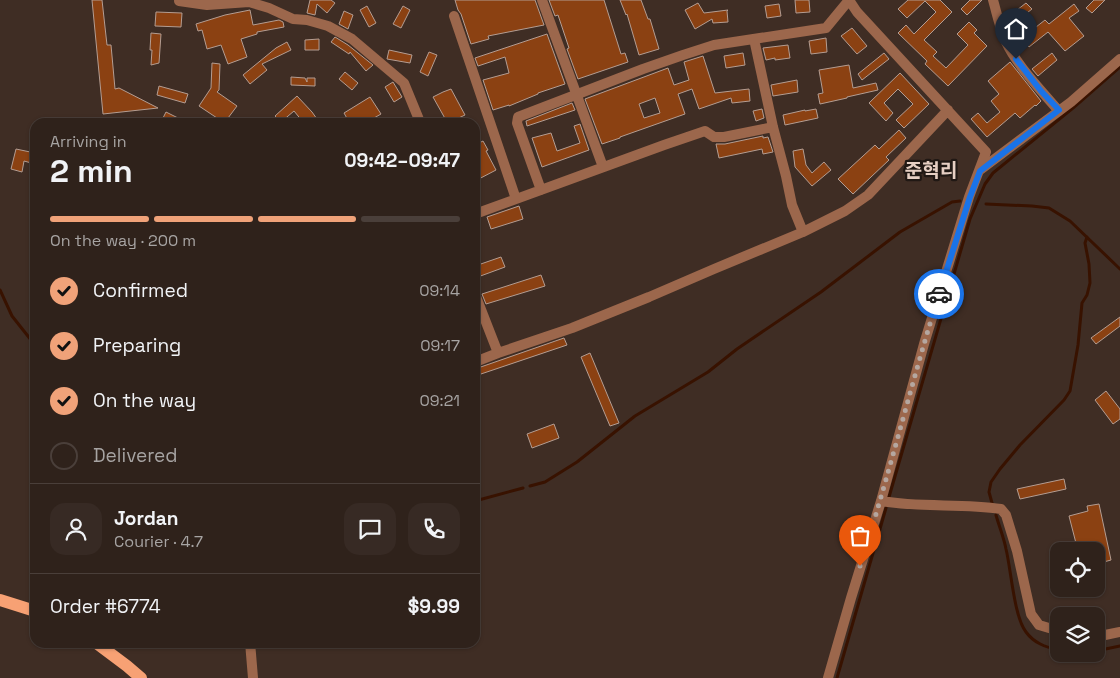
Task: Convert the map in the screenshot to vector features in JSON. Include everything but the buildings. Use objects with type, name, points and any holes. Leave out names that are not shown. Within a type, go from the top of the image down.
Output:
[{"type":"main road","points":[[0,600],[30,609]]},
{"type":"main road","points":[[103,648],[141,678]]},
{"type":"street","points":[[542,0],[603,167]]},
{"type":"street","points":[[541,190],[517,123],[518,117],[714,45],[826,28],[849,0],[857,12],[986,152],[924,344],[828,678]]},
{"type":"street","points":[[993,0],[1006,42],[1016,59],[1041,91],[1059,110]]},
{"type":"street","points":[[179,1],[207,5],[249,2],[269,8],[293,19],[307,20],[328,26],[352,39],[404,83],[418,118]]},
{"type":"street","points":[[454,16],[516,199]]},
{"type":"street","points":[[754,39],[792,205],[803,232]]},
{"type":"street","points":[[980,171],[1059,110],[1120,59]]},
{"type":"street","points":[[480,360],[580,325],[803,232],[845,211],[868,195],[948,110]]},
{"type":"street","points":[[480,212],[704,131],[714,137],[724,137],[773,127]]},
{"type":"street","points":[[480,307],[498,353]]},
{"type":"street","points":[[880,502],[902,505],[1001,509],[1006,516],[1017,551],[1031,614],[1039,625],[1050,628]]},
{"type":"street","points":[[1105,635],[1120,632]]},
{"type":"street","points":[[251,648],[254,678]]},
{"type":"waterway","points":[[889,497],[970,219],[985,184],[993,173],[1120,67]]},
{"type":"waterway","points":[[530,486],[545,482],[577,462],[635,416],[708,372],[737,349],[821,292],[900,232],[952,202],[960,201]]},
{"type":"waterway","points":[[986,204],[1049,208],[1070,221],[1120,269]]},
{"type":"waterway","points":[[992,503],[989,492],[991,482],[1000,469],[1020,445],[1064,400],[1070,391],[1078,345],[1082,303],[1087,295],[1090,283],[1085,243],[1087,237]]},
{"type":"waterway","points":[[0,290],[12,316],[30,339]]},
{"type":"waterway","points":[[480,500],[523,488]]},
{"type":"waterway","points":[[837,678],[886,508]]},
{"type":"waterway","points":[[996,515],[1005,545],[1016,604],[1022,625],[1029,636],[1036,642],[1050,647]]},
{"type":"waterway","points":[[1105,649],[1120,646]]},
{"type":"way so far","points":[[860,566],[939,294]]},
{"type":"district","name":"준혁리","points":[[931,170]]},
{"type":"route","points":[[939,294],[980,171],[1059,110],[1041,91],[1016,59]]}]
